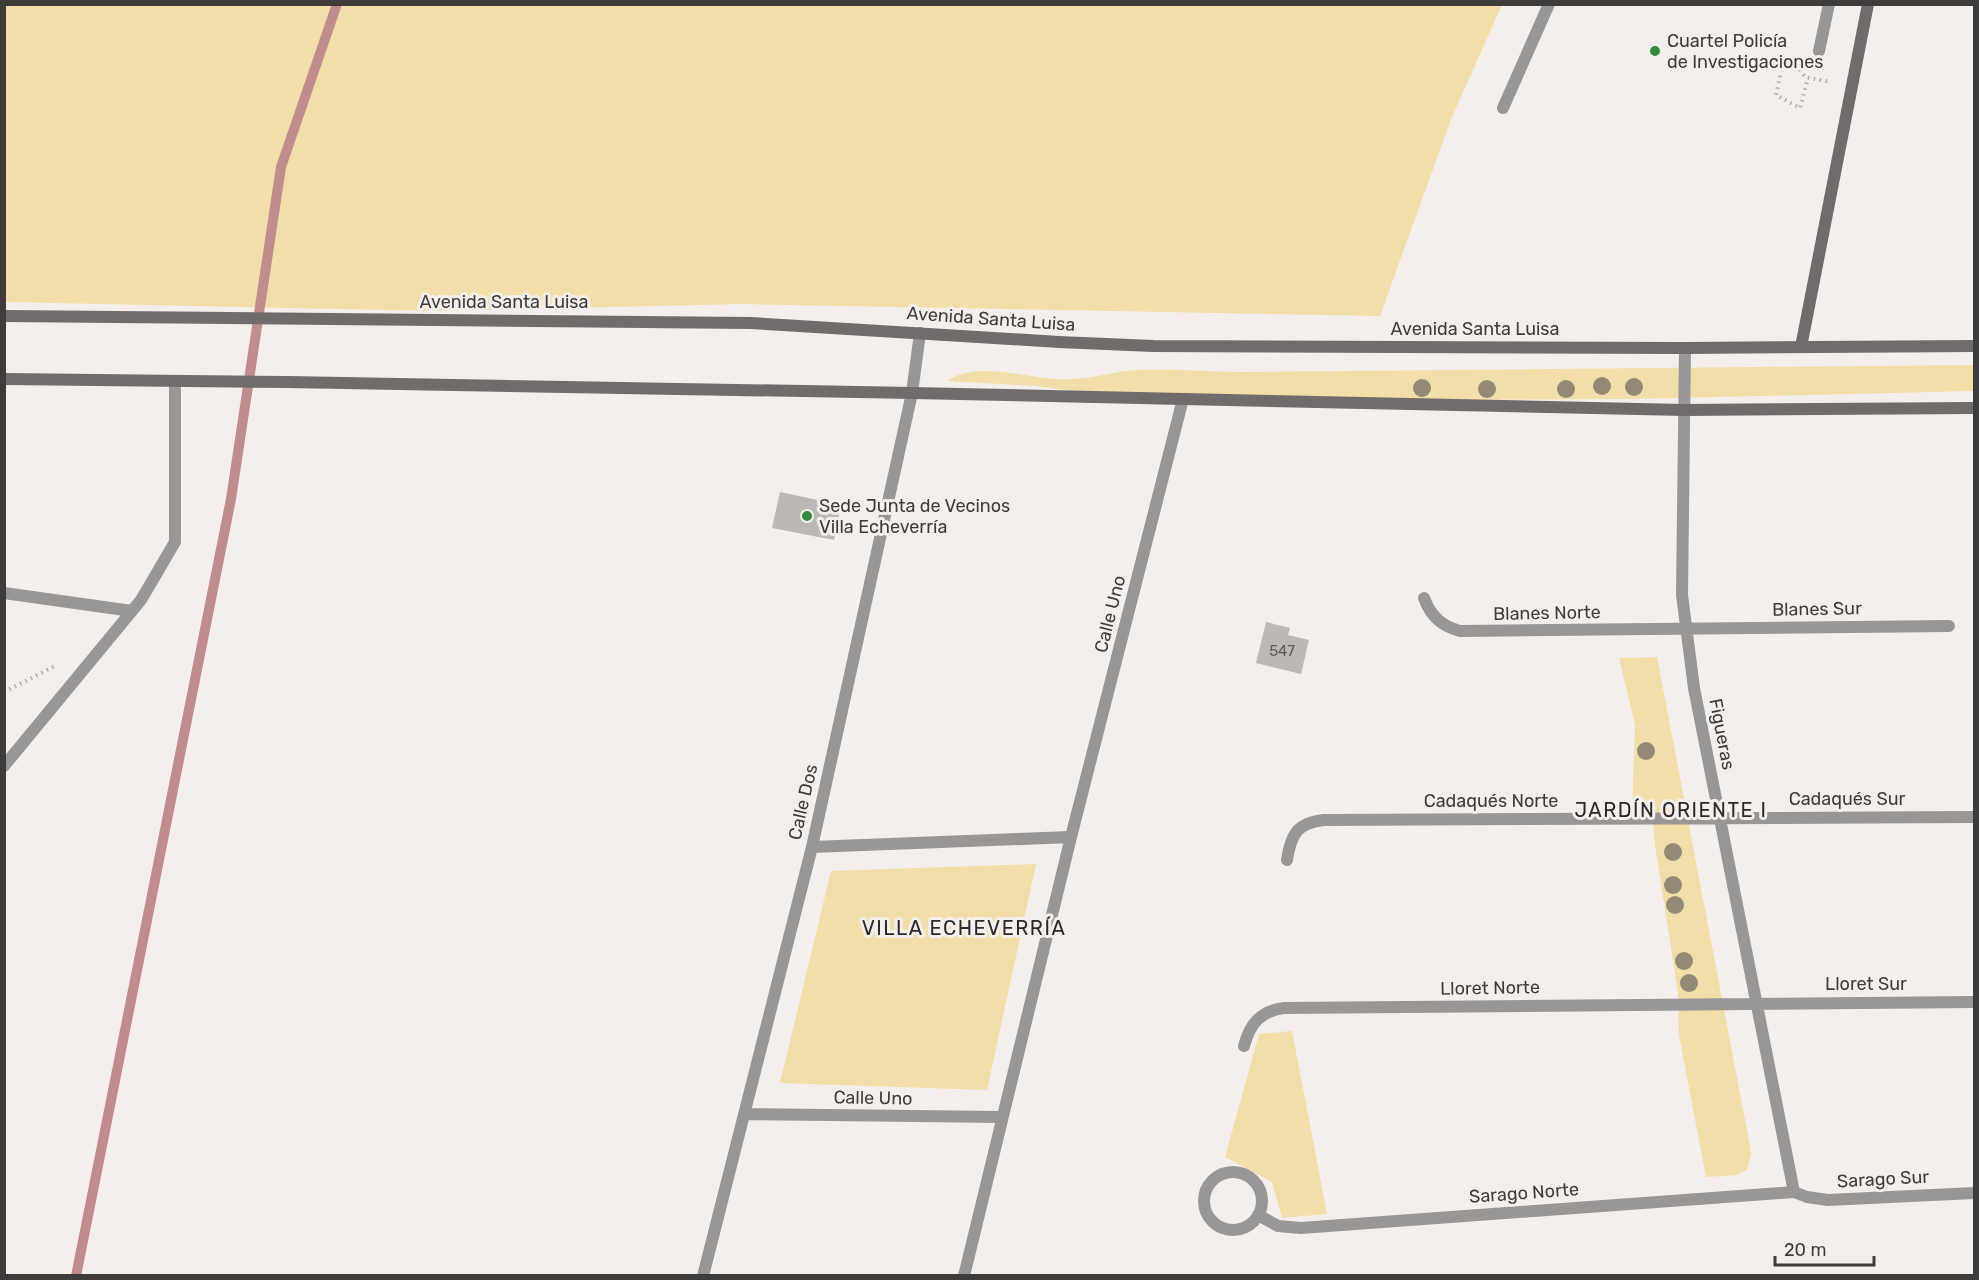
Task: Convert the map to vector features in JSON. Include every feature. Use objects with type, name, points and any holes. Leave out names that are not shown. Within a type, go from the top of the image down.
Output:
[{"type":"main road","points":[[1801,347],[1868,4]]},
{"type":"main road","name":"Avenida Santa Luisa","points":[[4,316],[750,323],[1153,346],[1685,348],[1974,346]]},
{"type":"main road","points":[[4,379],[912,393],[1684,410],[1974,408]]},
{"type":"street","points":[[1503,108],[1549,4]]},
{"type":"street","points":[[1819,51],[1829,4]]},
{"type":"street","name":"Calle Dos","points":[[703,1275],[812,847],[912,393],[920,333]]},
{"type":"street","name":"Figueras","points":[[1685,348],[1682,559],[1685,629],[1794,1192]]},
{"type":"street","points":[[4,766],[141,600],[175,542],[175,381]]},
{"type":"street","name":"Calle Uno","points":[[964,1275],[1071,837],[1183,399]]},
{"type":"street","points":[[4,593],[132,611]]},
{"type":"street","name":"Blanes Norte","points":[[1424,598],[1433,616],[1440,623],[1460,631],[1685,629]]},
{"type":"street","name":"Blanes Sur","points":[[1685,629],[1949,626]]},
{"type":"street","name":"Cadaqués Sur","points":[[1720,818],[1974,817]]},
{"type":"street","name":"Cadaqués Norte","points":[[1287,860],[1293,835],[1301,827],[1324,820],[1720,818]]},
{"type":"street","points":[[812,847],[1071,837]]},
{"type":"street","name":"Lloret Sur","points":[[1757,1003],[1974,1002]]},
{"type":"street","name":"Lloret Norte","points":[[1244,1046],[1253,1023],[1260,1016],[1272,1010],[1284,1008],[1757,1003]]},
{"type":"street","name":"Calle Uno","points":[[744,1114],[1001,1117]]},
{"type":"street","points":[[1226,1173],[1245,1175],[1258,1187],[1262,1196],[1258,1215],[1252,1222],[1235,1230],[1217,1225],[1210,1219],[1204,1201],[1211,1183],[1226,1173]]},
{"type":"street","name":"Sarago Sur","points":[[1794,1192],[1807,1197],[1828,1200],[1974,1193]]},
{"type":"street","name":"Sarago Norte","points":[[1258,1215],[1278,1226],[1301,1228],[1794,1192]]},
{"type":"path","points":[[1775,57],[1784,58],[1793,60],[1806,77],[1800,108],[1776,95],[1784,58]]},
{"type":"shaded area","points":[[5,4],[1502,5],[1451,119],[1380,316],[741,304],[437,311],[5,302]]},
{"type":"shaded area","points":[[1974,365],[1974,391],[1635,399],[1406,400],[1089,393],[1036,386],[947,381],[960,374],[975,371],[1072,379],[1150,370],[1246,372]]},
{"type":"shaded area","points":[[1657,657],[1750,1146],[1751,1155],[1747,1170],[1737,1175],[1706,1177],[1679,1035],[1678,993],[1655,845],[1652,808],[1632,808],[1635,725],[1619,658]]},
{"type":"shaded area","points":[[1036,864],[987,1090],[780,1083],[831,871]]},
{"type":"shaded area","points":[[1292,1031],[1327,1214],[1282,1218],[1272,1182],[1225,1157],[1259,1034]]},
{"type":"building","name":"Sede Junta de Vecinos Villa Echeverría","points":[[780,492],[841,505],[834,540],[772,528]]},
{"type":"building","points":[[1266,622],[1290,628],[1288,635],[1309,640],[1301,674],[1256,663]]},
{"type":"waterway","points":[[76,1276],[231,499],[281,167],[337,4]]},
{"type":"place","name":"Cuartel Policía de Investigaciones","points":[[1655,51]]},
{"type":"place","name":"Sede Junta de Vecinos Villa Echeverría","points":[[807,516]]},
{"type":"district","name":"JARDÍN ORIENTE I","points":[[1671,810]]},
{"type":"district","name":"VILLA ECHEVERRÍA","points":[[964,928]]}]
